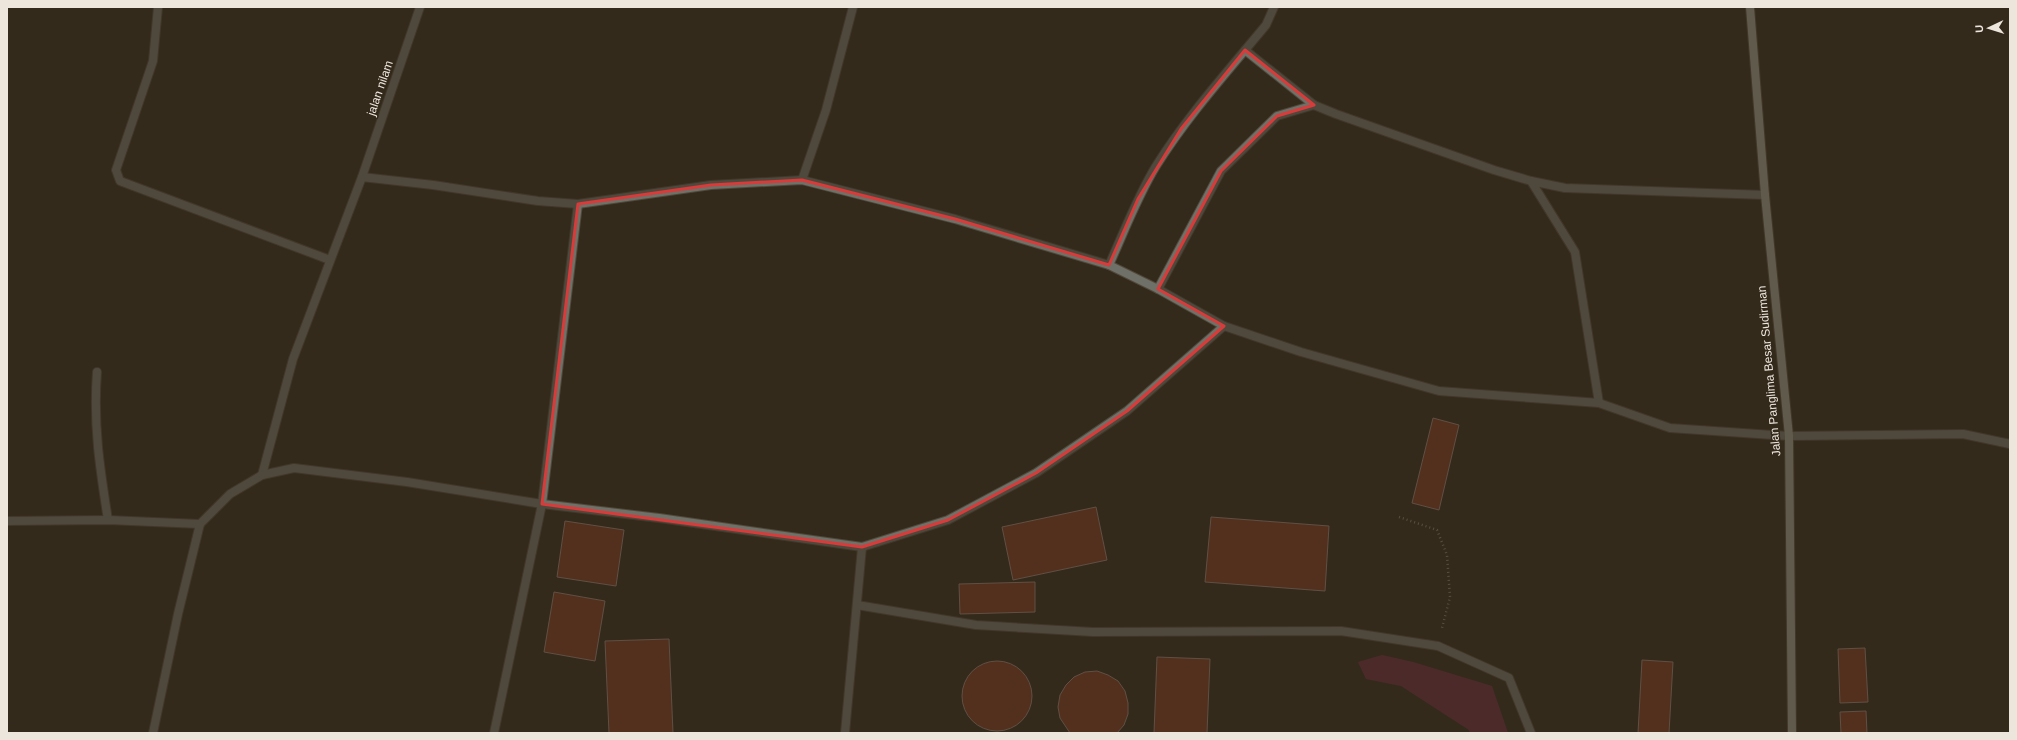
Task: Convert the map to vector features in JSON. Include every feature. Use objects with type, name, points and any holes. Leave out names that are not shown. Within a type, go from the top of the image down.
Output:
[{"type":"main road","name":"Jalan Panglima Besar Sudirman","points":[[1750,7],[1764,195],[1789,436],[1792,733]]},
{"type":"street","points":[[158,7],[153,62],[116,170],[120,181],[330,260]]},
{"type":"street","name":"jalan nilam","points":[[262,475],[292,359],[362,178],[420,7]]},
{"type":"street","points":[[802,180],[826,110],[853,7]]},
{"type":"street","points":[[1109,265],[1138,199],[1156,167],[1181,129],[1266,25],[1274,7]]},
{"type":"street","points":[[1246,50],[1314,105],[1336,114],[1531,181],[1565,188],[1764,195]]},
{"type":"street","points":[[1158,289],[1221,171],[1277,116],[1314,105]]},
{"type":"street","points":[[362,178],[433,185],[538,201],[578,204],[711,185],[802,180],[955,219],[1109,265],[1158,289],[1224,326],[1301,352],[1439,391],[1599,403],[1670,428],[1789,436],[1963,434],[2010,444]]},
{"type":"street","points":[[1531,181],[1575,252],[1599,403]]},
{"type":"street","points":[[494,733],[542,504],[578,204]]},
{"type":"street","points":[[153,733],[178,614],[200,524],[230,494],[262,475],[294,468],[407,482],[542,504],[660,518],[862,547],[948,520],[1036,473],[1127,411],[1224,326]]},
{"type":"street","points":[[97,372],[95,400],[98,455],[108,520]]},
{"type":"street","points":[[7,521],[108,520],[200,524]]},
{"type":"street","points":[[845,733],[862,547]]},
{"type":"street","points":[[856,604],[976,625],[1093,632],[1341,631],[1438,646],[1509,678],[1531,733]]},
{"type":"path","points":[[1399,517],[1437,530],[1447,555],[1450,596],[1438,646]]},
{"type":"highlighted area","points":[[1245,50],[1314,105],[1277,116],[1221,171],[1158,289],[1224,326],[1127,411],[1036,473],[948,520],[862,547],[542,504],[578,204],[711,185],[802,180],[955,219],[1109,265],[1138,199],[1181,129]]},
{"type":"shaded area","points":[[1382,655],[1413,662],[1492,686],[1508,733],[1470,733],[1469,730],[1401,686],[1366,679],[1358,662]]},
{"type":"building","points":[[1433,418],[1459,425],[1439,510],[1412,503]]},
{"type":"building","points":[[1096,507],[1107,560],[1013,580],[1002,527]]},
{"type":"building","points":[[1211,517],[1329,526],[1325,591],[1205,582]]},
{"type":"building","points":[[565,521],[624,530],[616,586],[557,577]]},
{"type":"building","points":[[1035,582],[1035,612],[960,614],[959,584]]},
{"type":"building","points":[[554,592],[605,601],[595,661],[544,652]]},
{"type":"building","points":[[669,639],[673,733],[609,733],[605,641]]},
{"type":"building","points":[[1865,648],[1868,702],[1840,703],[1838,649]]},
{"type":"building","points":[[1157,657],[1210,659],[1207,733],[1154,733]]},
{"type":"building","points":[[1642,660],[1673,662],[1669,733],[1638,733]]},
{"type":"building","points":[[997,661],[1010,664],[1022,671],[1029,683],[1032,696],[1029,709],[1022,721],[1010,728],[997,731],[984,728],[972,721],[965,709],[962,696],[965,683],[972,671],[984,664]]},
{"type":"building","points":[[1097,671],[1118,681],[1125,691],[1128,703],[1128,714],[1124,725],[1117,733],[1070,733],[1060,718],[1058,707],[1060,695],[1066,685],[1074,677],[1085,672]]},
{"type":"building","points":[[1866,711],[1867,733],[1841,733],[1840,712]]}]
